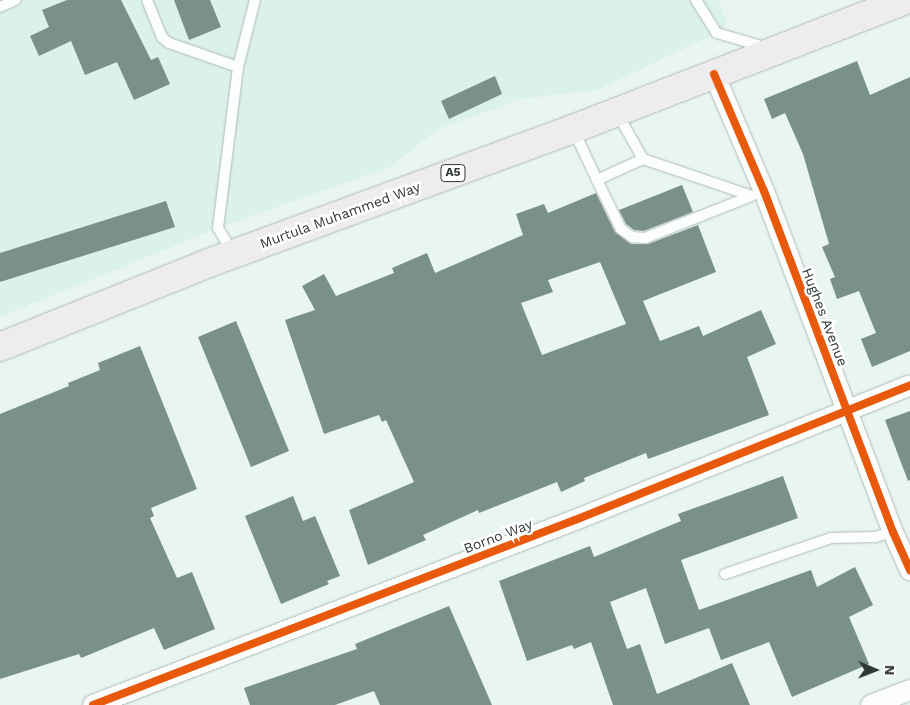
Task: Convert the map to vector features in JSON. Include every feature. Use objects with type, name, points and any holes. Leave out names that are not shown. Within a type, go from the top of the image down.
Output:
[{"type":"main road","name":"Murtula Muhammed Way","points":[[0,347],[233,254],[573,129],[615,110],[905,0]]},
{"type":"street","name":"Hughes Avenue","points":[[714,74],[757,194],[846,408],[892,532],[910,570]]},
{"type":"street","name":"Borno Way","points":[[93,705],[557,527],[846,408],[910,385]]},
{"type":"street","points":[[871,705],[910,690]]},
{"type":"lane","points":[[0,7],[16,0]]},
{"type":"lane","points":[[147,0],[162,37],[169,44],[238,66]]},
{"type":"lane","points":[[233,254],[218,228],[238,66],[255,0]]},
{"type":"lane","points":[[696,0],[717,33],[776,50]]},
{"type":"lane","points":[[615,110],[643,158],[757,194]]},
{"type":"lane","points":[[573,129],[621,229],[632,237],[645,238],[757,194]]},
{"type":"lane","points":[[596,180],[643,158]]},
{"type":"lane","points":[[725,574],[831,538],[875,538],[892,532]]},
{"type":"shaded area","points":[[0,0],[718,0],[727,24],[717,33],[597,90],[521,99],[440,128],[390,167],[218,228],[0,317]]},
{"type":"building","points":[[67,0],[121,0],[151,60],[158,57],[170,84],[134,100],[117,62],[85,75],[71,41],[39,56],[30,36],[49,27],[42,10]]},
{"type":"building","points":[[174,0],[210,0],[221,27],[189,40]]},
{"type":"building","points":[[857,61],[870,95],[910,77],[910,351],[872,367],[861,339],[876,333],[859,291],[837,299],[830,279],[835,277],[822,247],[829,244],[803,154],[785,113],[772,119],[764,99]]},
{"type":"building","points":[[495,76],[502,94],[449,119],[441,101]]},
{"type":"building","points":[[682,185],[693,212],[644,231],[634,230],[626,224],[619,210]]},
{"type":"building","points":[[596,193],[615,232],[631,244],[648,244],[698,225],[716,272],[643,301],[660,341],[699,326],[703,336],[761,310],[776,344],[747,357],[769,415],[648,459],[646,453],[584,478],[585,481],[561,492],[557,482],[479,513],[478,510],[423,535],[426,540],[368,565],[349,510],[414,482],[386,420],[382,422],[379,415],[324,434],[285,320],[315,310],[302,286],[324,274],[336,296],[394,273],[392,268],[427,253],[435,273],[523,235],[516,214],[544,204],[548,213]],"holes":[[[600,262],[626,324],[542,355],[521,303],[553,292],[548,280]]]},
{"type":"building","points":[[166,201],[175,227],[0,282],[0,253]]},
{"type":"building","points":[[236,321],[289,451],[251,467],[198,337]]},
{"type":"building","points":[[140,346],[197,489],[151,508],[154,516],[150,518],[177,578],[192,572],[215,629],[164,650],[154,628],[81,658],[79,654],[0,679],[0,414],[69,386],[68,383],[100,370],[98,363]]},
{"type":"building","points":[[910,411],[910,480],[908,481],[885,420]]},
{"type":"building","points":[[783,476],[798,518],[681,560],[699,610],[811,570],[817,587],[855,567],[873,605],[849,617],[869,664],[792,697],[769,642],[721,660],[709,628],[665,644],[646,588],[610,602],[627,649],[640,644],[657,694],[732,663],[750,705],[613,705],[591,642],[574,649],[572,645],[527,661],[499,581],[590,546],[594,557],[681,521],[678,514]]},
{"type":"building","points":[[293,496],[303,521],[315,516],[340,576],[327,581],[329,584],[281,604],[245,516]]},
{"type":"building","points":[[449,606],[492,705],[380,705],[374,691],[335,705],[250,705],[244,688],[357,649],[355,644]]},
{"type":"cycle path","points":[[714,74],[764,191],[893,532],[910,570]]},
{"type":"cycle path","points":[[93,705],[575,520],[910,385]]}]
